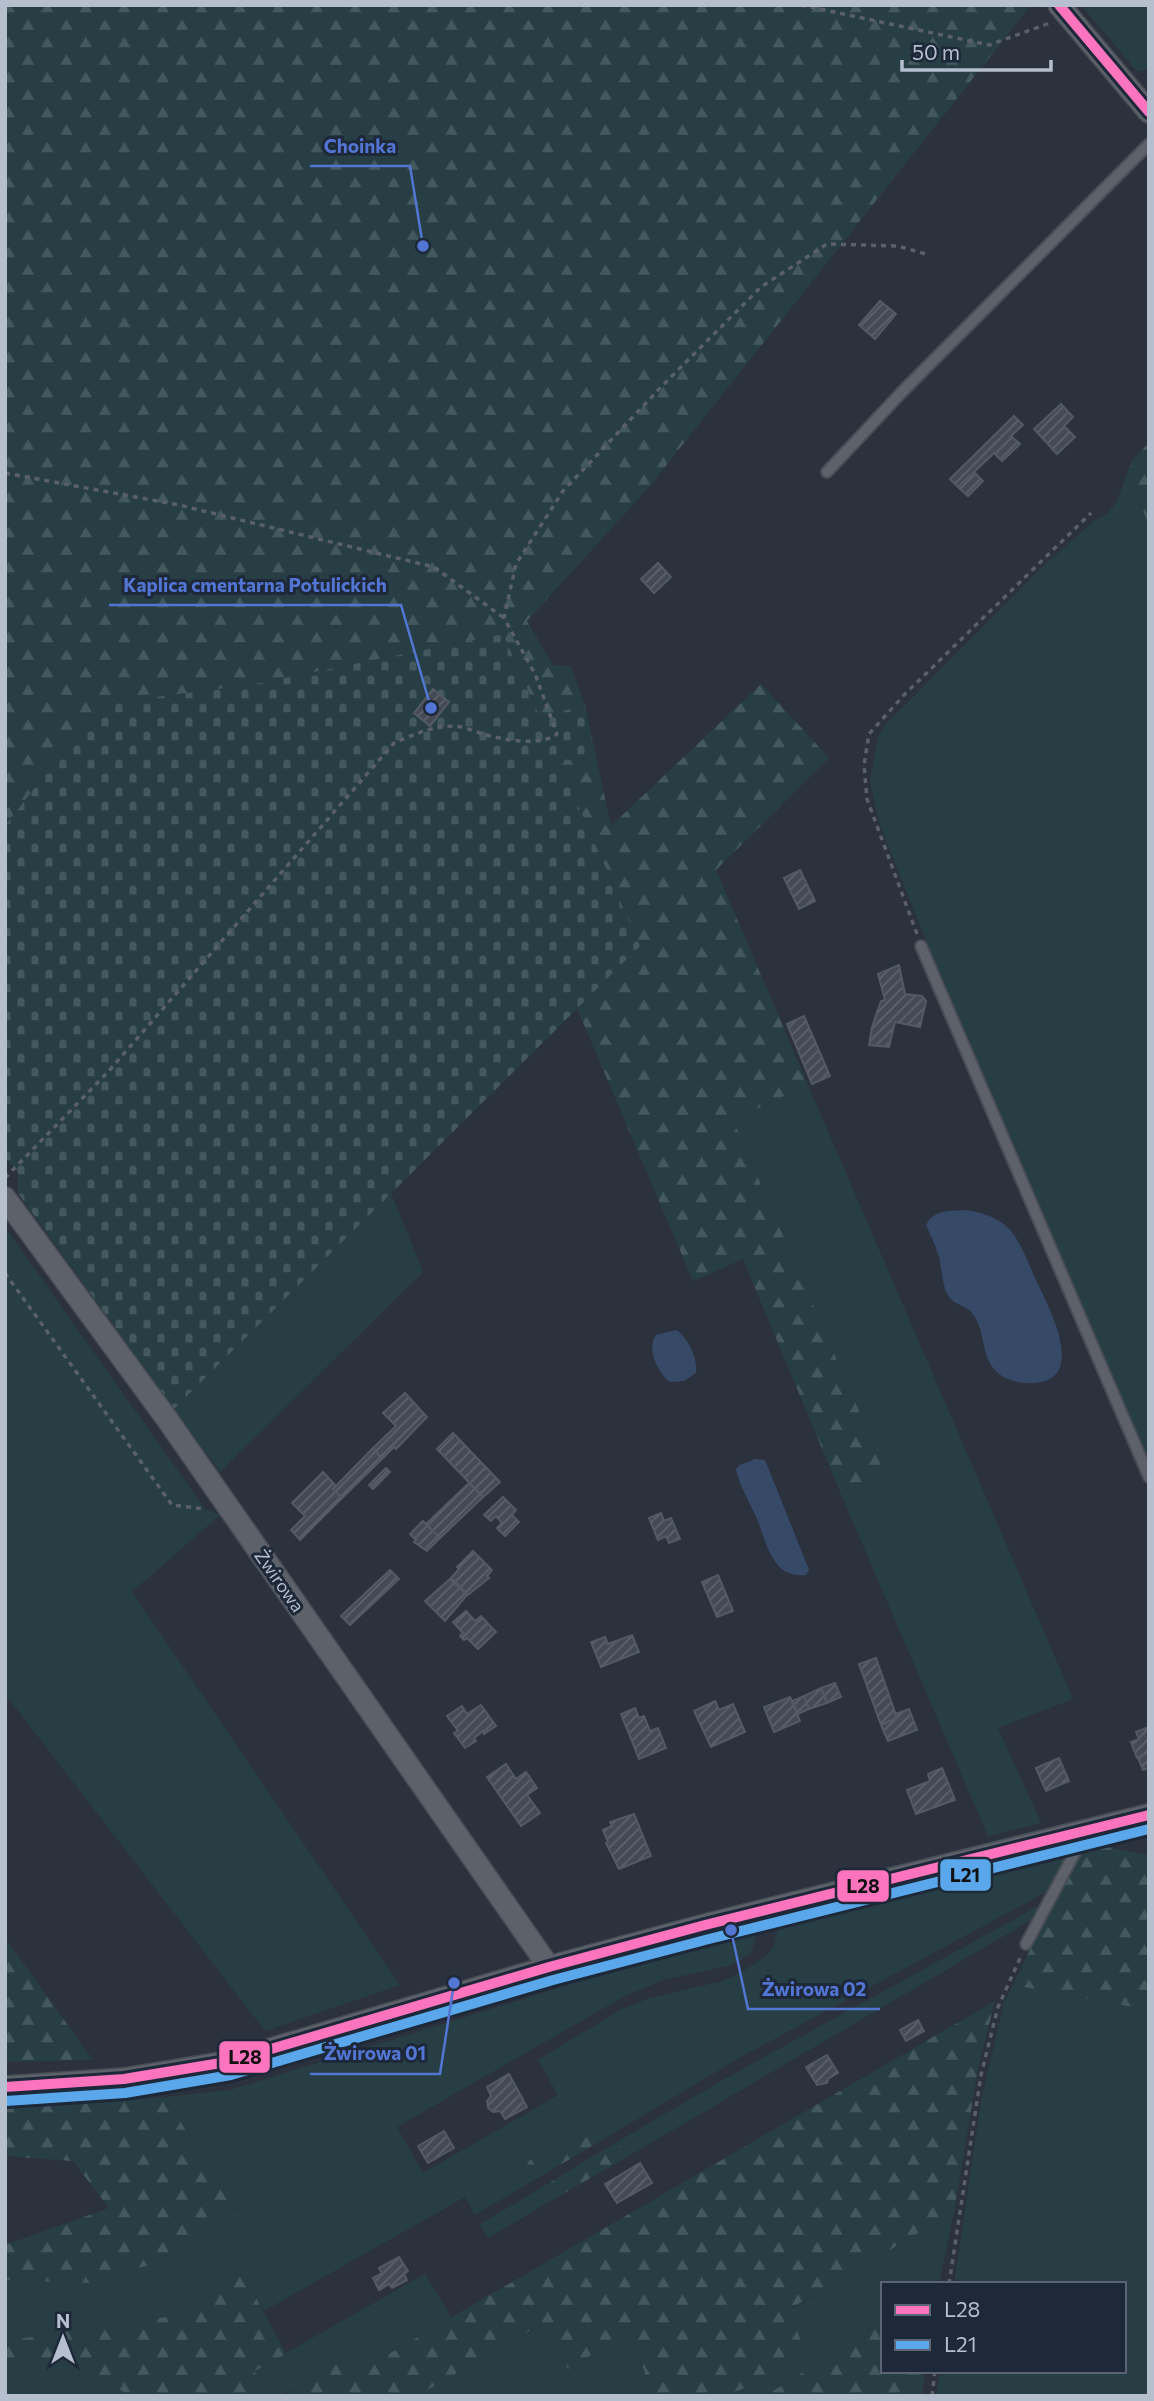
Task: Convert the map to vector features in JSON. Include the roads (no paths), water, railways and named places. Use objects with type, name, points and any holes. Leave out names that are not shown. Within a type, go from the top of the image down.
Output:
[{"type":"street","points":[[1064,11],[1149,112]]},
{"type":"street","name":"Żwirowa","points":[[5,1198],[231,1511],[549,1967]]},
{"type":"street","points":[[5,2087],[124,2079],[228,2062],[549,1967],[705,1925],[1149,1815]]},
{"type":"lane","points":[[827,472],[900,394],[1149,144]]},
{"type":"lane","points":[[921,946],[1149,1477]]},
{"type":"lane","points":[[1026,1944],[1088,1829]]},
{"type":"water","points":[[966,1210],[986,1215],[1005,1225],[1023,1251],[1049,1307],[1060,1341],[1062,1357],[1058,1370],[1049,1379],[1023,1383],[1000,1375],[991,1365],[975,1317],[950,1298],[946,1291],[938,1254],[926,1225],[938,1213]]},
{"type":"water","points":[[676,1330],[685,1338],[691,1349],[696,1373],[684,1381],[670,1382],[661,1373],[652,1347],[656,1335]]},
{"type":"water","points":[[755,1459],[765,1460],[809,1570],[806,1575],[785,1571],[772,1558],[736,1469]]},
{"type":"place","name":"Choinka","points":[[423,246]]},
{"type":"place","name":"Kaplica cmentarna Potulickich","points":[[431,708]]},
{"type":"place","name":"Żwirowa 02","points":[[731,1930]]},
{"type":"place","name":"Żwirowa 01","points":[[454,1983]]}]
